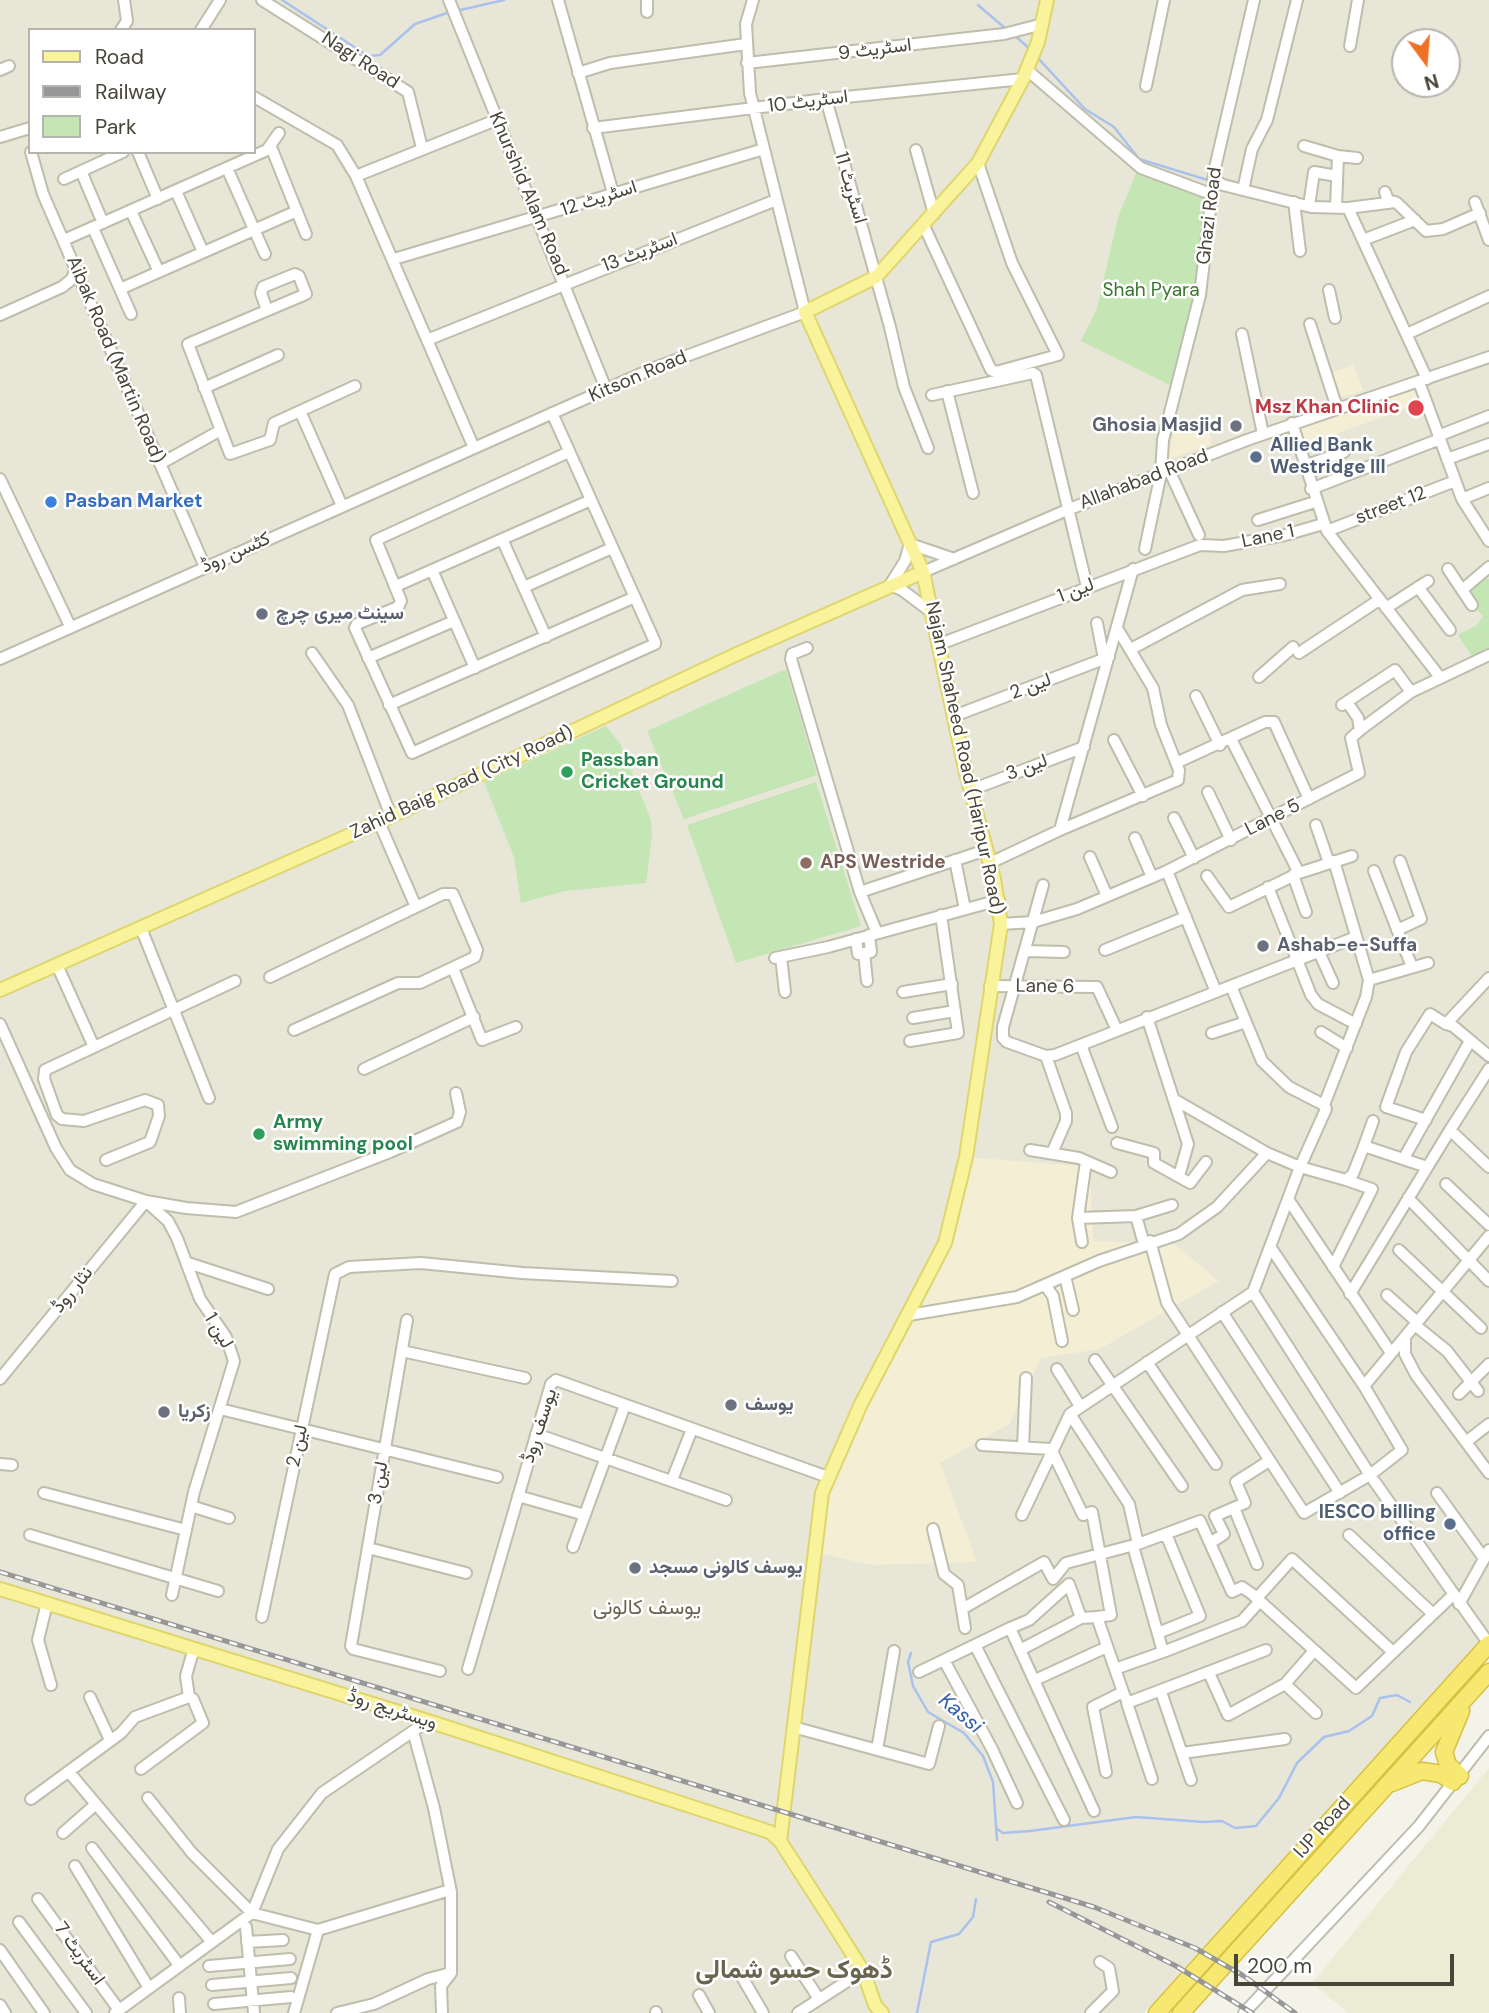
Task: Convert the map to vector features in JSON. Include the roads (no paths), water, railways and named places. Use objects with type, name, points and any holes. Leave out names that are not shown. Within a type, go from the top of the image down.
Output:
[{"type":"highway","name":"IJP Road","points":[[1157,2013],[1489,1644]]},
{"type":"highway","name":"IJP Road","points":[[1181,2013],[1489,1672]]},
{"type":"highway","points":[[1456,1779],[1444,1752],[1450,1731],[1472,1692]]},
{"type":"highway","points":[[1381,1789],[1405,1775],[1422,1770],[1456,1779]]},
{"type":"main road","points":[[805,312],[876,277],[978,163],[1026,71],[1038,42],[1047,0]]},
{"type":"main road","name":"Najam Shaheed Road (Haripur Road)","points":[[780,1841],[820,1506],[828,1477],[861,1404],[945,1243],[979,1079],[1000,924],[999,900],[971,790],[923,572],[805,312]]},
{"type":"main road","name":"Zahid Baig Road (City Road)","points":[[0,990],[379,822],[923,572]]},
{"type":"main road","name":"ویسٹریج روڈ","points":[[0,1589],[428,1721],[769,1832],[780,1841]]},
{"type":"main road","points":[[780,1841],[863,1971],[876,2005],[882,2013]]},
{"type":"street","points":[[124,0],[124,26]]},
{"type":"street","points":[[202,28],[220,0]]},
{"type":"street","name":"Nagi Road","points":[[262,0],[408,92],[422,148]]},
{"type":"street","points":[[558,0],[613,193]]},
{"type":"street","points":[[647,0],[647,12]]},
{"type":"street","points":[[753,0],[746,24],[746,44],[754,109],[805,312]]},
{"type":"street","points":[[1146,86],[1164,0]]},
{"type":"street","name":"Ghazi Road","points":[[1145,549],[1165,471],[1163,440],[1200,295],[1212,185],[1254,0]]},
{"type":"street","points":[[1242,190],[1252,149],[1267,120],[1297,0]]},
{"type":"street","points":[[1350,46],[1358,0]]},
{"type":"street","name":"Khurshid Alam Road","points":[[452,8],[496,120],[566,282],[606,389]]},
{"type":"street","name":"اسٹریٹ 9","points":[[747,63],[1004,34],[1043,24]]},
{"type":"street","points":[[578,73],[610,63],[746,44]]},
{"type":"street","points":[[1026,71],[1141,168],[1309,206],[1348,208],[1395,202]]},
{"type":"street","name":"اسٹریٹ 10","points":[[593,128],[754,109],[1026,71]]},
{"type":"street","points":[[256,98],[337,145],[356,176],[394,259],[474,448]]},
{"type":"street","name":"اسٹریٹ 11","points":[[826,99],[906,395],[928,448]]},
{"type":"street","points":[[356,176],[496,120]]},
{"type":"street","points":[[0,137],[28,129]]},
{"type":"street","points":[[256,151],[271,147],[279,133]]},
{"type":"street","points":[[1304,146],[1338,156],[1357,158]]},
{"type":"street","points":[[271,147],[306,234]]},
{"type":"street","name":"اسٹریٹ 12","points":[[394,259],[764,149]]},
{"type":"street","points":[[916,150],[934,214]]},
{"type":"street","name":"Aibak Road (Martin Road)","points":[[32,154],[43,194],[205,567]]},
{"type":"street","points":[[64,179],[119,154]]},
{"type":"street","points":[[139,154],[158,199]]},
{"type":"street","points":[[64,240],[227,168],[251,154]]},
{"type":"street","points":[[1336,207],[1338,156]]},
{"type":"street","points":[[924,226],[990,370],[996,372],[1058,355],[1012,263],[978,163]]},
{"type":"street","points":[[227,168],[265,254]]},
{"type":"street","points":[[81,171],[131,314]]},
{"type":"street","points":[[1309,206],[1314,172],[1337,176]]},
{"type":"street","points":[[176,191],[203,252]]},
{"type":"street","points":[[1385,192],[1388,200],[1395,202],[1430,232],[1480,213]]},
{"type":"street","name":"اسٹریٹ 13","points":[[427,340],[776,200]]},
{"type":"street","points":[[1294,202],[1300,251]]},
{"type":"street","points":[[1475,202],[1489,240]]},
{"type":"street","points":[[1348,208],[1407,334],[1439,438],[1462,499],[1489,541]]},
{"type":"street","points":[[131,211],[159,272]]},
{"type":"street","points":[[121,289],[297,211]]},
{"type":"street","points":[[1363,240],[1415,220]]},
{"type":"street","points":[[0,315],[62,288],[72,279],[75,270]]},
{"type":"street","points":[[1329,290],[1335,318]]},
{"type":"street","points":[[1407,334],[1489,296]]},
{"type":"street","points":[[267,310],[188,344],[232,455],[270,440],[272,425],[355,386]]},
{"type":"street","name":"Kitson Road","points":[[474,448],[654,368],[805,312]]},
{"type":"street","points":[[1310,324],[1337,408]]},
{"type":"street","points":[[1242,334],[1263,434]]},
{"type":"street","points":[[204,388],[278,355]]},
{"type":"street","name":"Allahabad Road","points":[[923,572],[1165,471],[1292,423],[1489,356]]},
{"type":"street","points":[[932,394],[1036,375],[1087,587]]},
{"type":"street","points":[[947,391],[973,493]]},
{"type":"street","points":[[300,411],[342,506]]},
{"type":"street","points":[[552,413],[635,597],[654,646],[415,753],[389,705],[355,626],[398,607],[401,601],[376,542],[377,538],[569,452]]},
{"type":"street","points":[[1311,489],[1489,416]]},
{"type":"street","points":[[1292,423],[1325,528],[1439,676]]},
{"type":"street","points":[[160,464],[221,430]]},
{"type":"street","points":[[1447,458],[1489,444]]},
{"type":"street","name":"کٹسن روڈ","points":[[0,659],[474,448]]},
{"type":"street","points":[[1304,466],[1345,452]]},
{"type":"street","points":[[1165,471],[1199,535]]},
{"type":"street","points":[[0,479],[70,626]]},
{"type":"street","name":"street 12","points":[[1325,528],[1455,481]]},
{"type":"street","points":[[1462,499],[1489,488]]},
{"type":"street","points":[[396,586],[591,500]]},
{"type":"street","points":[[1258,520],[1315,502]]},
{"type":"street","name":"Lane 1","points":[[1212,547],[1325,528]]},
{"type":"street","points":[[502,539],[545,637]]},
{"type":"street","points":[[934,614],[902,590],[890,585],[905,561],[911,544],[954,559]]},
{"type":"street","name":"لین 1","points":[[940,644],[1200,545],[1212,547]]},
{"type":"street","points":[[524,587],[612,548]]},
{"type":"street","points":[[1461,590],[1489,567]]},
{"type":"street","points":[[1060,830],[1133,569]]},
{"type":"street","points":[[1448,569],[1472,606]]},
{"type":"street","points":[[432,570],[475,668]]},
{"type":"street","points":[[1131,649],[1241,590],[1280,584]]},
{"type":"street","points":[[1259,677],[1296,650],[1423,584],[1450,630]]},
{"type":"street","points":[[389,705],[635,597]]},
{"type":"street","points":[[368,658],[454,621]]},
{"type":"street","points":[[1097,623],[1107,658]]},
{"type":"street","points":[[990,863],[1178,780],[1176,762],[1161,725],[1153,688],[1118,628]]},
{"type":"street","points":[[807,648],[792,654],[791,659],[873,934],[871,951],[858,954],[856,939]]},
{"type":"street","points":[[312,653],[348,705],[391,816]]},
{"type":"street","points":[[1411,692],[1395,670],[1345,704],[1358,718],[1360,730],[1411,692],[1439,676],[1489,655]]},
{"type":"street","name":"لین 2","points":[[954,716],[1107,658]]},
{"type":"street","points":[[1196,695],[1220,744]]},
{"type":"street","points":[[1176,762],[1265,722],[1274,722],[1309,799]]},
{"type":"street","name":"Lane 5","points":[[1000,924],[1033,922],[1107,896],[1167,871],[1271,820],[1359,772],[1351,738],[1360,730]]},
{"type":"street","points":[[1231,739],[1296,874],[1306,912]]},
{"type":"street","points":[[1114,740],[1143,796]]},
{"type":"street","name":"لین 3","points":[[971,790],[1084,747]]},
{"type":"street","points":[[1208,792],[1231,840]]},
{"type":"street","points":[[1174,818],[1194,858]]},
{"type":"street","points":[[379,822],[416,907]]},
{"type":"street","points":[[1022,1515],[1051,1449],[1070,1414],[1253,1292],[1300,1167],[1326,1109],[1324,1105],[1356,1024],[1369,980],[1331,862],[1316,825]]},
{"type":"street","points":[[1135,838],[1152,877]]},
{"type":"street","points":[[860,892],[977,853]]},
{"type":"street","points":[[1207,876],[1227,907],[1296,874],[1352,856]]},
{"type":"street","points":[[1090,858],[1107,896]]},
{"type":"street","points":[[955,860],[965,909]]},
{"type":"street","points":[[1397,930],[1421,919],[1400,860]]},
{"type":"street","points":[[1167,871],[1216,992]]},
{"type":"street","points":[[1374,871],[1412,967]]},
{"type":"street","points":[[1043,885],[1013,986],[1003,1038],[1007,1042],[1045,1056],[1081,1045],[1116,1028],[1356,937]]},
{"type":"street","points":[[1268,887],[1295,961],[1311,995],[1318,1004],[1356,1024]]},
{"type":"street","points":[[270,977],[443,894],[453,894],[477,954],[420,983],[398,983],[294,1030]]},
{"type":"street","points":[[785,992],[778,957],[999,900]]},
{"type":"street","points":[[910,1041],[958,1033],[941,915]]},
{"type":"street","points":[[1105,950],[1186,917]]},
{"type":"street","points":[[141,928],[209,1098]]},
{"type":"street","points":[[1025,951],[1064,952]]},
{"type":"street","points":[[1320,952],[1333,983]]},
{"type":"street","points":[[864,953],[867,981]]},
{"type":"street","points":[[1369,980],[1428,963]]},
{"type":"street","points":[[57,965],[94,1047]]},
{"type":"street","points":[[453,968],[485,1041],[516,1027]]},
{"type":"street","points":[[1446,1024],[1489,978]]},
{"type":"street","points":[[106,1160],[149,1142],[160,1109],[155,1101],[145,1100],[84,1121],[62,1119],[57,1115],[44,1079],[45,1070],[235,981]]},
{"type":"street","points":[[903,992],[952,984]]},
{"type":"street","name":"Lane 6","points":[[990,986],[1097,988],[1116,1028]]},
{"type":"street","points":[[1231,986],[1262,1061],[1289,1087],[1324,1105]]},
{"type":"street","points":[[912,1018],[955,1011]]},
{"type":"street","points":[[1426,1120],[1386,1107],[1406,1052],[1430,1014],[1487,1052]]},
{"type":"street","points":[[364,1069],[474,1017]]},
{"type":"street","points":[[1147,1017],[1177,1101],[1188,1144],[1178,1176]]},
{"type":"street","points":[[1212,1033],[1246,1022]]},
{"type":"street","points":[[0,1024],[56,1148],[69,1170],[93,1184],[146,1202],[224,1213],[236,1212],[454,1124],[460,1118],[456,1093]]},
{"type":"street","points":[[1321,1032],[1347,1048]]},
{"type":"street","points":[[1404,1158],[1470,1041]]},
{"type":"street","points":[[1081,1045],[1112,1128]]},
{"type":"street","points":[[1045,1056],[1066,1113],[1066,1121],[1052,1153]]},
{"type":"street","points":[[1350,1294],[1489,1069]]},
{"type":"street","points":[[1177,1101],[1267,1153],[1300,1167],[1371,1189],[1333,1267]]},
{"type":"street","points":[[1346,1180],[1353,1174],[1373,1121]]},
{"type":"street","points":[[1450,1130],[1489,1167]]},
{"type":"street","points":[[1117,1143],[1154,1153],[1154,1163],[1192,1183],[1206,1162]]},
{"type":"street","points":[[1364,1146],[1427,1167]]},
{"type":"street","points":[[1030,1150],[1086,1161],[1111,1172]]},
{"type":"street","points":[[909,1315],[1017,1297],[1147,1242],[1179,1234],[1217,1207],[1267,1153]]},
{"type":"street","points":[[1082,1242],[1078,1218],[1086,1161]]},
{"type":"street","points":[[1446,1184],[1489,1224]]},
{"type":"street","points":[[1408,1198],[1489,1281]]},
{"type":"street","points":[[1288,1199],[1391,1353]]},
{"type":"street","name":"لین 1","points":[[146,1202],[168,1221],[188,1263],[200,1300],[226,1337],[234,1361],[191,1506],[172,1595]]},
{"type":"street","name":"نثار روڈ","points":[[0,1379],[146,1202]]},
{"type":"street","points":[[1078,1218],[1136,1216],[1172,1206]]},
{"type":"street","points":[[1136,1216],[1167,1303],[1185,1335],[1304,1513],[1370,1475],[1402,1450],[1364,1386],[1271,1248]]},
{"type":"street","points":[[1364,1386],[1489,1236]]},
{"type":"street","points":[[1399,1250],[1481,1328]]},
{"type":"street","points":[[188,1263],[268,1289]]},
{"type":"street","name":"لین 2","points":[[262,1617],[335,1275],[349,1267],[421,1263],[522,1273],[672,1281]]},
{"type":"street","points":[[1065,1276],[1073,1310]]},
{"type":"street","points":[[1045,1285],[1053,1296],[1062,1341]]},
{"type":"street","points":[[1253,1292],[1370,1475],[1489,1644]]},
{"type":"street","points":[[1387,1295],[1447,1351],[1475,1387]]},
{"type":"street","points":[[1222,1312],[1340,1493]]},
{"type":"street","name":"لین 3","points":[[407,1320],[351,1646],[353,1649],[440,1671]]},
{"type":"street","points":[[1405,1337],[1408,1362],[1489,1473]]},
{"type":"street","points":[[402,1351],[525,1378]]},
{"type":"street","points":[[1095,1360],[1182,1486]]},
{"type":"street","points":[[1147,1362],[1216,1464]]},
{"type":"street","points":[[1458,1394],[1475,1387],[1489,1364]]},
{"type":"street","points":[[1057,1369],[1080,1406]]},
{"type":"street","points":[[1023,1447],[1026,1378]]},
{"type":"street","name":"یوسف روڈ","points":[[468,1669],[551,1384],[556,1380],[828,1477]]},
{"type":"street","points":[[573,1546],[625,1405]]},
{"type":"street","points":[[220,1409],[497,1477]]},
{"type":"street","points":[[1070,1414],[1129,1504],[1135,1545],[1163,1652]]},
{"type":"street","points":[[1466,1442],[1489,1424]]},
{"type":"street","points":[[672,1480],[692,1429]]},
{"type":"street","points":[[536,1434],[726,1500]]},
{"type":"street","points":[[982,1445],[1051,1449]]},
{"type":"street","points":[[1020,1650],[1082,1618],[1111,1615],[1092,1512],[1083,1516],[1051,1449]]},
{"type":"street","points":[[1210,1543],[1224,1534],[1215,1516],[1245,1503],[1236,1482],[1269,1461]]},
{"type":"street","points":[[0,1464],[12,1465]]},
{"type":"street","points":[[44,1493],[186,1531]]},
{"type":"street","points":[[962,1609],[1044,1562],[1053,1579],[1066,1563],[1135,1545],[1200,1521],[1232,1592],[1242,1587],[1356,1688],[1433,1614],[1456,1599],[1486,1554],[1437,1493]]},
{"type":"street","points":[[518,1496],[584,1515]]},
{"type":"street","points":[[191,1506],[229,1518]]},
{"type":"street","points":[[1234,1507],[1256,1564]]},
{"type":"street","points":[[933,1529],[944,1574],[958,1585],[965,1628]]},
{"type":"street","points":[[1158,1633],[1200,1616],[1166,1534]]},
{"type":"street","points":[[30,1535],[218,1591]]},
{"type":"street","points":[[1349,1535],[1433,1614]]},
{"type":"street","points":[[368,1548],[466,1573]]},
{"type":"street","points":[[1115,1669],[1242,1622],[1292,1559],[1393,1652]]},
{"type":"street","points":[[919,1672],[1029,1620],[1069,1584],[1082,1618]]},
{"type":"street","points":[[47,1603],[38,1640],[51,1685]]},
{"type":"street","points":[[1097,1616],[1152,1780]]},
{"type":"street","points":[[1010,1628],[1094,1811]]},
{"type":"street","points":[[976,1647],[1064,1820]]},
{"type":"street","points":[[1035,1681],[1107,1647]]},
{"type":"street","points":[[141,1769],[203,1723],[193,1699],[189,1697],[186,1676],[194,1648]]},
{"type":"street","points":[[1106,1772],[1093,1707],[1161,1692],[1266,1650]]},
{"type":"street","points":[[877,1750],[894,1651]]},
{"type":"street","points":[[1209,1672],[1228,1715],[1284,1684],[1313,1652]]},
{"type":"street","points":[[945,1662],[992,1749],[1017,1804]]},
{"type":"street","points":[[1284,1684],[1316,1713]]},
{"type":"street","points":[[1161,1692],[1191,1780]]},
{"type":"street","points":[[90,1697],[110,1740]]},
{"type":"street","points":[[31,1800],[110,1740],[135,1717],[189,1697]]},
{"type":"street","points":[[117,2011],[252,1913],[278,1849],[322,1793],[428,1721]]},
{"type":"street","points":[[793,1727],[929,1764],[939,1726]]},
{"type":"street","points":[[413,1731],[434,1808],[450,1890],[451,1973],[441,1986],[442,2013]]},
{"type":"street","points":[[1244,2013],[1419,1826],[1489,1736]]},
{"type":"street","points":[[1182,1754],[1285,1739]]},
{"type":"street","points":[[69,1772],[211,1941]]},
{"type":"street","points":[[148,1798],[192,1853],[252,1913],[318,1930],[450,1890]]},
{"type":"street","points":[[63,1833],[96,1804]]},
{"type":"street","points":[[92,1848],[179,1965]]},
{"type":"street","points":[[75,1866],[149,1987]]},
{"type":"street","name":"اسٹریٹ 7","points":[[38,1899],[117,2011]]},
{"type":"street","points":[[19,1922],[86,2013]]},
{"type":"street","points":[[246,1927],[254,2013]]},
{"type":"street","points":[[294,2013],[318,1930]]},
{"type":"street","points":[[247,1942],[283,1940]]},
{"type":"street","points":[[0,1950],[44,2013]]},
{"type":"street","points":[[791,1956],[819,1999]]},
{"type":"street","points":[[209,1966],[290,1958]]},
{"type":"street","points":[[1091,2013],[1113,1992],[1109,1968],[1100,1962]]},
{"type":"street","points":[[797,2013],[863,1971]]},
{"type":"street","points":[[337,2013],[374,2004],[428,1979],[451,1973]]},
{"type":"street","points":[[741,1977],[763,2013]]},
{"type":"street","points":[[212,1985],[291,1978]]},
{"type":"street","points":[[699,1995],[706,2012]]},
{"type":"street","points":[[214,2004],[291,1997]]},
{"type":"street","points":[[179,1998],[180,2013]]},
{"type":"street","points":[[0,2006],[5,2013]]},
{"type":"waterway","points":[[282,0],[368,56],[380,55],[415,24],[450,12]]},
{"type":"waterway","points":[[456,11],[504,0]]},
{"type":"waterway","points":[[978,5],[1006,29]]},
{"type":"waterway","points":[[1014,35],[1030,49]]},
{"type":"waterway","points":[[1037,57],[1085,109],[1114,127],[1139,159],[1211,181]]},
{"type":"waterway","name":"Kassi","points":[[911,1653],[908,1662],[913,1686],[928,1712],[964,1733],[983,1756],[993,1782],[997,1840]]},
{"type":"waterway","points":[[996,1828],[1003,1833],[1030,1831],[1136,1817],[1222,1821],[1235,1828],[1256,1826],[1279,1798],[1297,1763],[1324,1737],[1349,1731],[1372,1716],[1380,1698],[1397,1695],[1410,1702]]},
{"type":"waterway","name":"Kassi","points":[[917,2013],[931,1942],[959,1934],[973,1917],[976,1899]]},
{"type":"railway","points":[[0,1572],[1094,1907],[1195,1948],[1244,1976],[1295,2013]]},
{"type":"railway","points":[[1049,1902],[1176,1966],[1252,2013]]},
{"type":"place","name":"Msz Khan Clinic","points":[[1416,408]]},
{"type":"place","name":"Ghosia Masjid","points":[[1236,426]]},
{"type":"place","name":"Allied Bank Westridge III","points":[[1256,457]]},
{"type":"place","name":"Pasban Market","points":[[51,502]]},
{"type":"place","name":"سینٹ میری چرچ","points":[[262,614]]},
{"type":"place","name":"Passban Cricket Ground","points":[[567,772]]},
{"type":"place","name":"APS Westride","points":[[806,863]]},
{"type":"place","name":"Ashab-e-Suffa","points":[[1263,946]]},
{"type":"place","name":"Army swimming pool","points":[[259,1134]]},
{"type":"place","name":"یوسف","points":[[731,1405]]},
{"type":"place","name":"زکریا","points":[[164,1412]]},
{"type":"place","name":"IESCO billing office","points":[[1450,1524]]},
{"type":"place","name":"یوسف کالونی مسجد","points":[[635,1568]]},
{"type":"district","name":"یوسف کالونی","points":[[647,1608]]},
{"type":"district","name":"ڈھوک حسو شمالی","points":[[794,1971]]},
{"type":"park label","name":"Shah Pyara","points":[[1151,291]]}]
